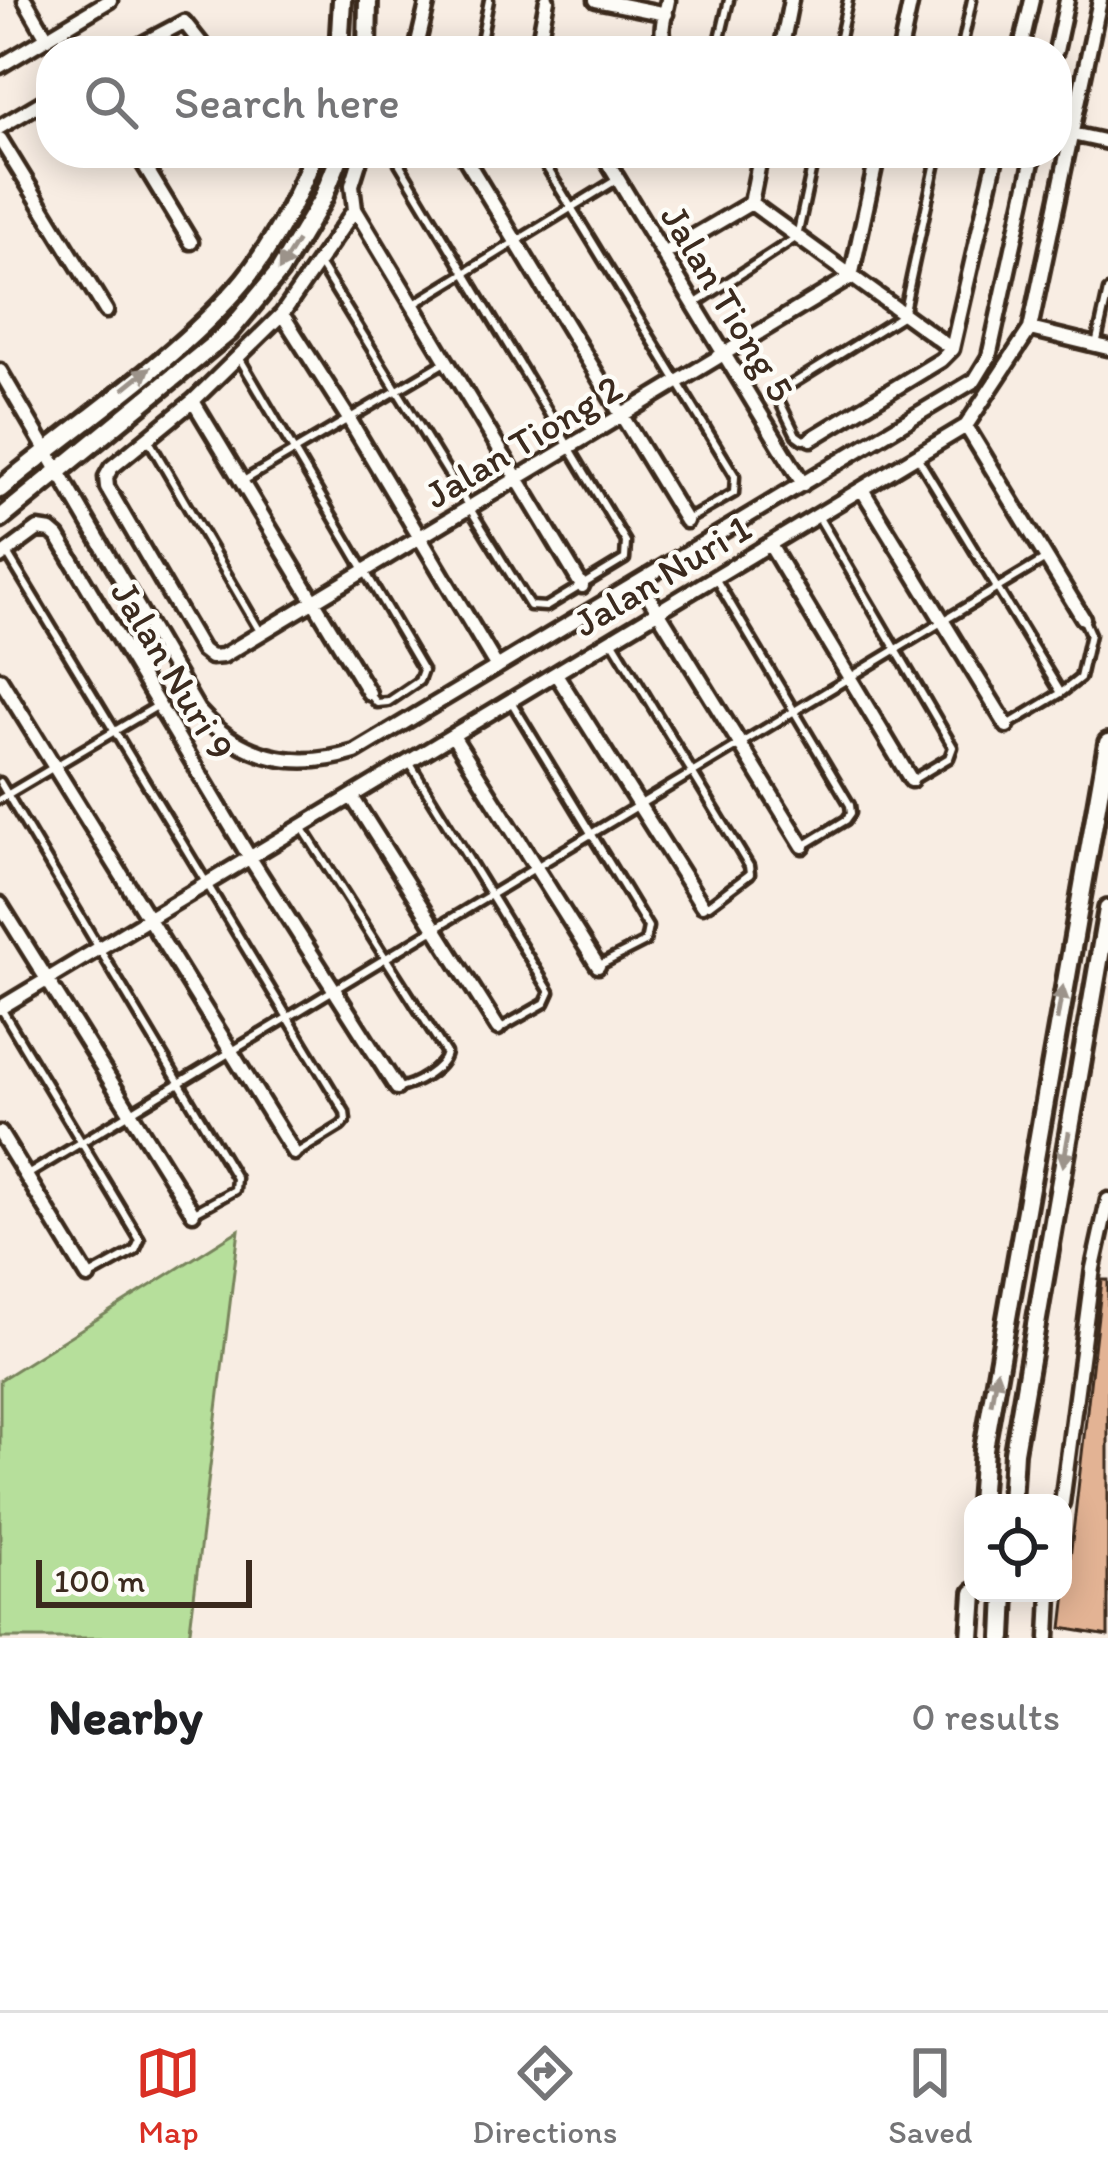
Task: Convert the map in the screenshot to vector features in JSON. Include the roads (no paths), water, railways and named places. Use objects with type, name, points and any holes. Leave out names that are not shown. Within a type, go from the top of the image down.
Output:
[{"type":"main road","points":[[340,36],[342,0]]},
{"type":"main road","points":[[367,36],[368,0]]},
{"type":"main road","points":[[0,489],[233,294],[261,257],[306,168]]},
{"type":"main road","points":[[0,519],[229,332],[278,272],[323,198],[335,168]]},
{"type":"main road","points":[[980,1494],[983,1449],[1108,743]]},
{"type":"main road","points":[[1012,1494],[1018,1430],[1108,909]]},
{"type":"main road","points":[[971,1638],[973,1602]]},
{"type":"main road","points":[[1003,1638],[1005,1602]]},
{"type":"street","points":[[25,0],[46,36]]},
{"type":"street","points":[[50,36],[110,0]]},
{"type":"street","points":[[420,36],[428,0]]},
{"type":"street","points":[[541,36],[547,0]]},
{"type":"street","points":[[784,36],[791,0]]},
{"type":"street","points":[[903,36],[911,0]]},
{"type":"street","points":[[1023,36],[1031,0]]},
{"type":"street","points":[[1059,36],[1067,0]]},
{"type":"street","name":"Jalan Nuri 1","points":[[1072,134],[1100,0]]},
{"type":"street","points":[[605,1],[667,7]]},
{"type":"street","points":[[157,36],[184,22],[195,36]]},
{"type":"street","points":[[0,66],[36,45]]},
{"type":"street","points":[[0,127],[36,106]]},
{"type":"street","points":[[1072,134],[1108,142]]},
{"type":"street","points":[[0,139],[106,311]]},
{"type":"street","points":[[146,168],[191,242]]},
{"type":"street","points":[[357,168],[352,185],[355,209],[581,586]]},
{"type":"street","points":[[471,168],[686,521]]},
{"type":"street","name":"Jalan Tiong 5","points":[[611,168],[803,484]]},
{"type":"street","points":[[664,254],[751,203],[758,168]]},
{"type":"street","points":[[851,278],[875,168]]},
{"type":"street","points":[[811,439],[952,349],[994,168]]},
{"type":"street","points":[[0,371],[198,710],[230,740],[254,753],[304,763],[355,752],[980,375],[989,357],[1031,168]]},
{"type":"street","name":"Jalan Nuri 1","points":[[0,1008],[966,427],[1030,329],[1065,168]]},
{"type":"street","points":[[751,203],[952,349]]},
{"type":"street","points":[[148,439],[281,314],[355,209]]},
{"type":"street","name":"Jalan Tiong 2","points":[[148,439],[108,472],[106,482],[202,650],[212,657],[225,655],[851,278]]},
{"type":"street","points":[[281,314],[497,667]]},
{"type":"street","points":[[1030,329],[1102,346]]},
{"type":"street","points":[[193,401],[369,693]]},
{"type":"street","points":[[966,427],[1083,618]]},
{"type":"street","points":[[863,491],[1007,726]]},
{"type":"street","name":"Jalan Nuri 9","points":[[3,554],[34,531],[45,529],[58,537],[250,858],[398,1088]]},
{"type":"street","points":[[770,545],[911,780]]},
{"type":"street","points":[[640,582],[803,846]]},
{"type":"street","points":[[556,674],[702,905]]},
{"type":"street","points":[[0,679],[294,1153]]},
{"type":"street","points":[[159,705],[185,691]]},
{"type":"street","points":[[452,736],[598,966]]},
{"type":"street","points":[[352,796],[498,1028]]},
{"type":"street","points":[[0,904],[194,1213]]},
{"type":"street","points":[[0,1133],[88,1277]]},
{"type":"street","points":[[1063,1494],[1108,1200]]},
{"type":"street","points":[[1048,1638],[1050,1602]]},
{"type":"lane","points":[[482,36],[489,0]]},
{"type":"lane","points":[[721,36],[729,0]]},
{"type":"lane","points":[[840,36],[848,0]]},
{"type":"lane","points":[[964,36],[972,0]]},
{"type":"lane","points":[[318,262],[530,607],[547,608],[621,563],[628,548],[402,168]]},
{"type":"lane","points":[[547,168],[736,482],[729,497],[686,521]]},
{"type":"lane","points":[[694,304],[797,237],[812,168]]},
{"type":"lane","points":[[811,439],[796,435],[775,398],[778,391],[903,315],[935,168]]},
{"type":"lane","points":[[412,305],[618,179]]},
{"type":"lane","points":[[1102,346],[1108,291]]},
{"type":"lane","points":[[238,356],[423,670],[415,686],[388,702],[377,704],[369,693]]},
{"type":"lane","points":[[242,482],[447,361]]},
{"type":"lane","points":[[148,439],[261,633]]},
{"type":"lane","points":[[917,457],[1061,693]]},
{"type":"lane","points":[[818,516],[953,747],[949,758],[911,780]]},
{"type":"lane","points":[[3,554],[346,1115],[341,1126],[294,1153]]},
{"type":"lane","points":[[26,1176],[1047,558]]},
{"type":"lane","points":[[715,578],[851,809],[846,820],[803,846]]},
{"type":"lane","points":[[1007,726],[1080,678],[1090,632],[1083,618]]},
{"type":"lane","points":[[612,640],[751,870],[746,881],[702,905]]},
{"type":"lane","points":[[511,701],[650,932],[645,942],[598,966]]},
{"type":"lane","points":[[4,797],[159,705]]},
{"type":"lane","points":[[409,762],[550,992],[545,1003],[506,1028],[498,1028]]},
{"type":"lane","points":[[0,782],[4,797],[237,1182],[232,1192],[194,1213]]},
{"type":"lane","points":[[302,826],[446,1053],[442,1065],[398,1088]]},
{"type":"lane","points":[[0,1008],[140,1240],[134,1251],[88,1277]]}]
